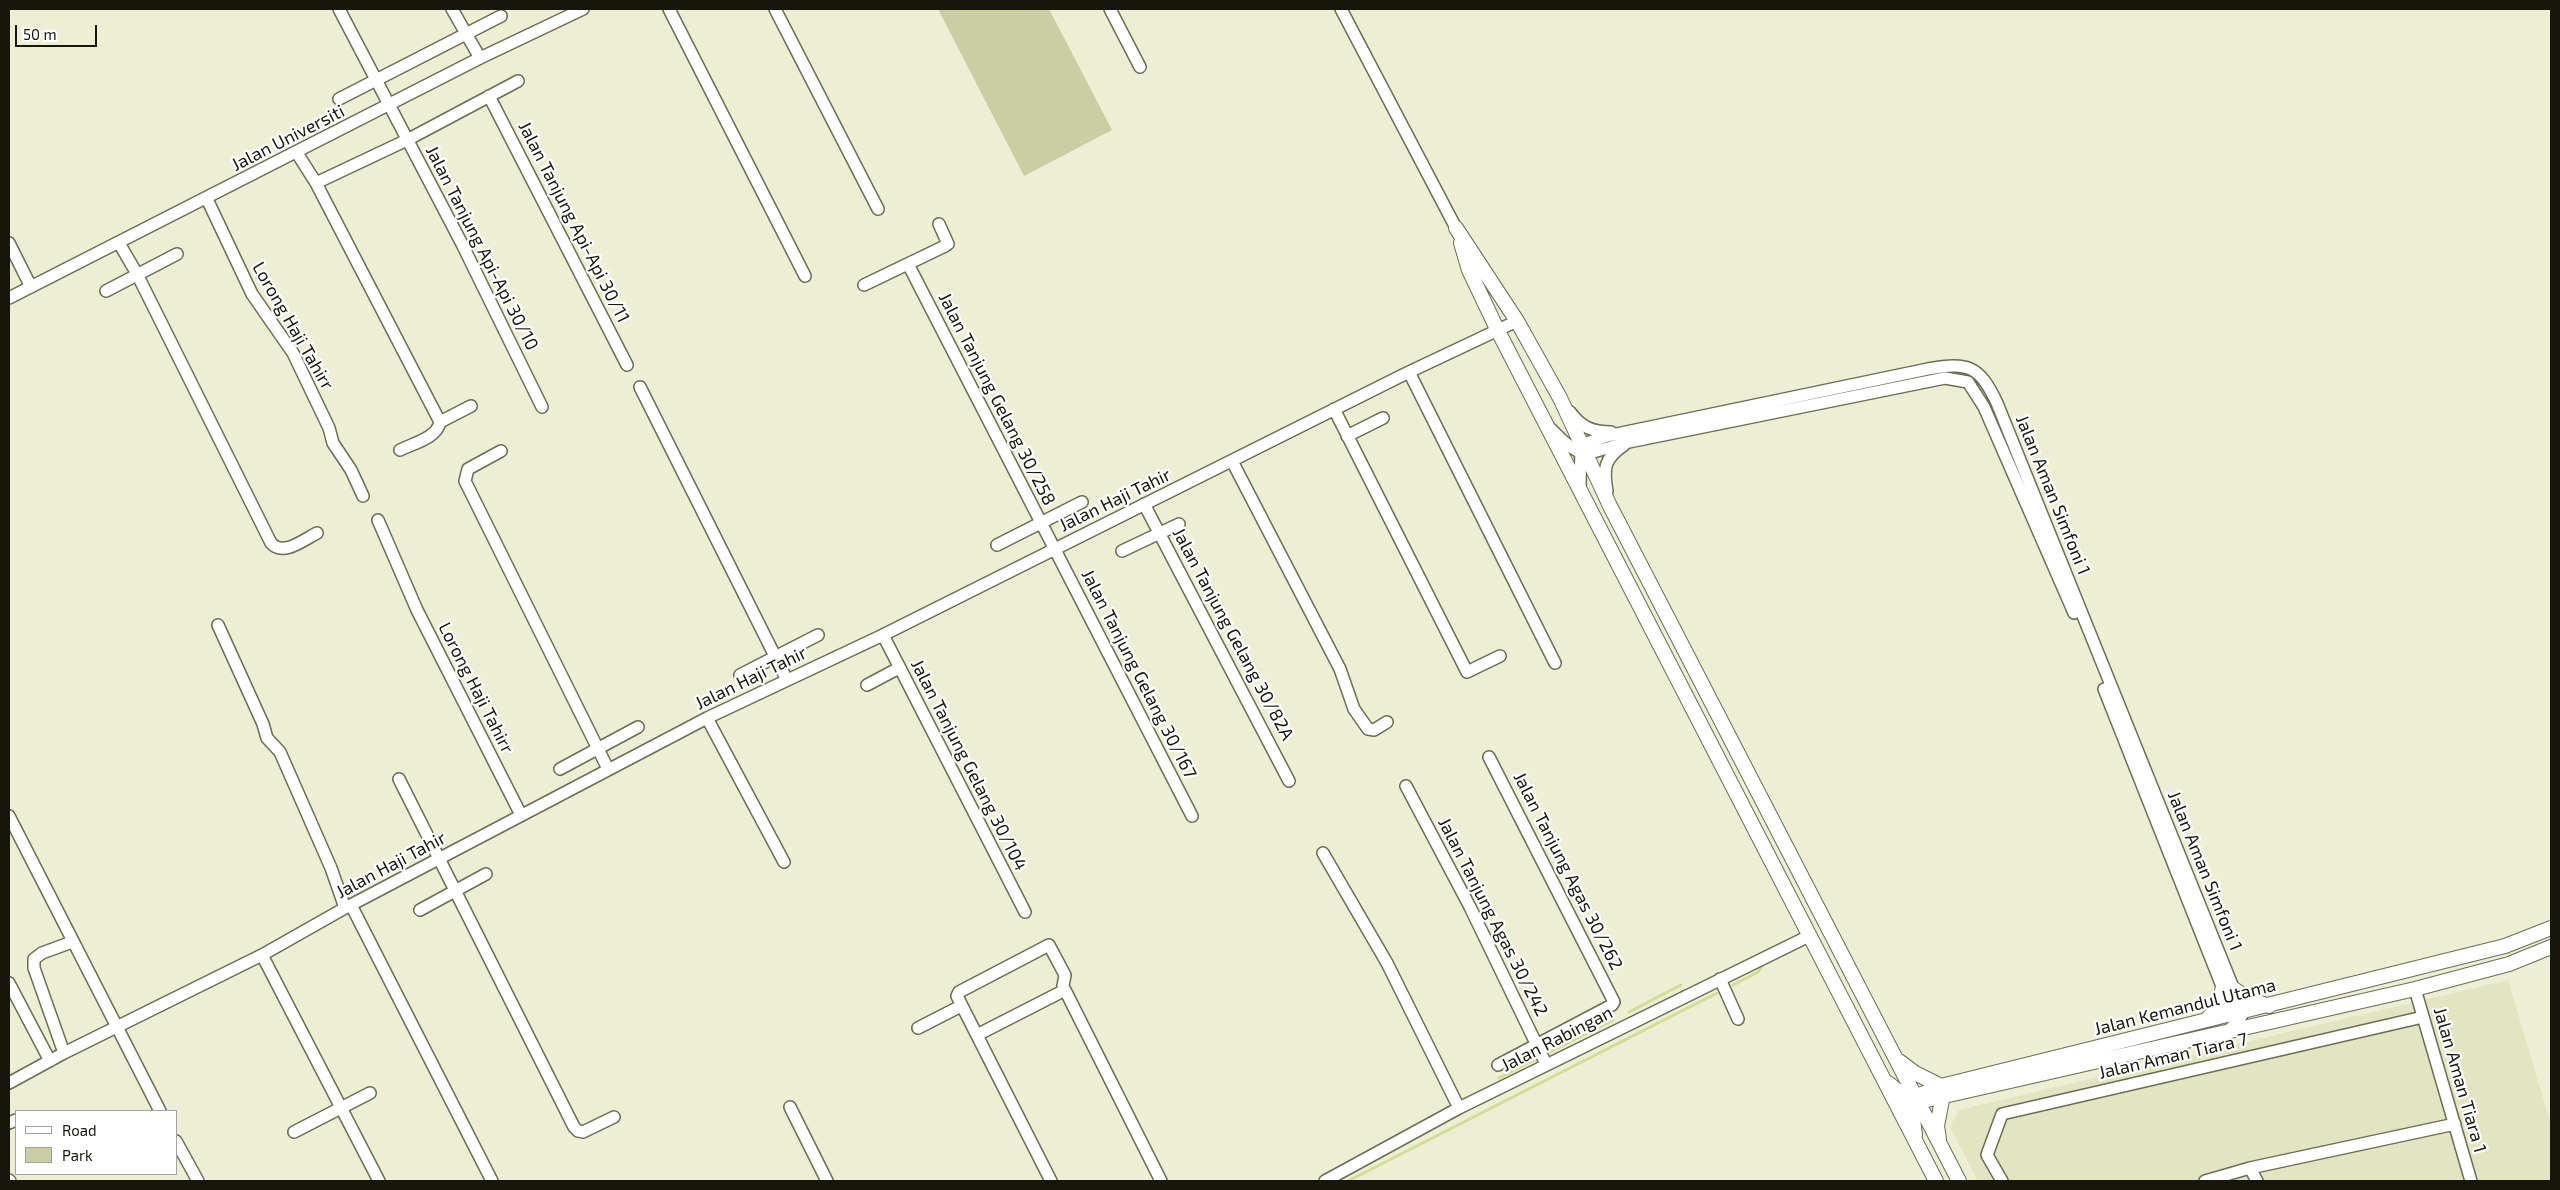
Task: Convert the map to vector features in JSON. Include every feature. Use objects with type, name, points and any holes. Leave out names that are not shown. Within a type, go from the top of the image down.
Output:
[{"type":"street","name":"Jalan Tanjung Api-Api 30/10","points":[[339,9],[462,244],[542,407]]},
{"type":"street","points":[[452,9],[480,58]]},
{"type":"street","name":"Jalan Universiti","points":[[9,298],[207,199],[480,58],[583,9]]},
{"type":"street","points":[[668,9],[805,276]]},
{"type":"street","points":[[775,9],[878,209]]},
{"type":"street","points":[[1110,9],[1140,68]]},
{"type":"street","points":[[1341,9],[1456,228],[1517,321],[1560,398],[1582,450],[1610,506],[1896,1059],[1915,1100],[1959,1181]]},
{"type":"street","points":[[339,99],[501,16]]},
{"type":"street","points":[[316,183],[407,140],[518,81]]},
{"type":"street","name":"Jalan Tanjung Api-Api 30/11","points":[[489,96],[627,365]]},
{"type":"street","points":[[296,153],[316,183],[440,422],[438,429],[432,434],[400,450]]},
{"type":"street","name":"Lorong Haji Tahirr","points":[[207,199],[252,294],[293,354],[329,428],[333,443],[351,470],[363,496]]},
{"type":"street","points":[[864,285],[948,244],[939,224]]},
{"type":"street","points":[[1456,228],[1469,270],[1498,331],[1936,1181]]},
{"type":"street","points":[[9,243],[31,287]]},
{"type":"street","points":[[119,243],[137,274],[271,543],[278,548],[288,548],[317,533]]},
{"type":"street","points":[[106,291],[177,254]]},
{"type":"street","name":"Jalan Tanjung Gelang 30/258","points":[[908,264],[1055,549]]},
{"type":"street","name":"Jalan Haji Tahir","points":[[9,1083],[64,1053],[262,955],[348,907],[707,718],[883,635],[1409,372],[1517,321]]},
{"type":"street","name":"Jalan Aman Simfoni 1","points":[[1582,450],[1622,432],[1946,366],[1963,366],[1981,375],[1997,403],[2228,988]]},
{"type":"street","points":[[1409,372],[1556,663]]},
{"type":"street","name":"Jalan Aman Simfoni 1","points":[[1582,450],[1945,378],[1968,382],[1984,407],[2078,623],[2239,1015]]},
{"type":"street","points":[[640,387],[788,680]]},
{"type":"street","points":[[1560,398],[1579,423],[1590,430],[1622,432]]},
{"type":"street","points":[[440,422],[471,406]]},
{"type":"street","points":[[1334,410],[1467,672],[1500,656]]},
{"type":"street","points":[[1347,436],[1384,418]]},
{"type":"street","points":[[1547,425],[1582,450]]},
{"type":"street","points":[[1610,506],[1604,473],[1610,455],[1629,442]]},
{"type":"street","points":[[1580,491],[1582,450]]},
{"type":"street","points":[[501,451],[468,470],[466,481],[608,769]]},
{"type":"street","points":[[1232,461],[1340,669],[1354,709],[1368,729],[1374,730],[1387,722]]},
{"type":"street","points":[[997,545],[1082,502]]},
{"type":"street","name":"Jalan Tanjung Gelang 30/82A","points":[[1144,504],[1290,780]]},
{"type":"street","name":"Lorong Haji Tahirr","points":[[378,520],[417,610],[522,815]]},
{"type":"street","points":[[1122,551],[1179,524]]},
{"type":"street","name":"Jalan Tanjung Gelang 30/167","points":[[1055,549],[1192,816]]},
{"type":"street","points":[[218,625],[263,724],[267,738],[280,752],[348,907],[492,1181]]},
{"type":"street","points":[[740,675],[818,635]]},
{"type":"street","name":"Jalan Tanjung Gelang 30/104","points":[[883,635],[1025,912]]},
{"type":"street","points":[[867,685],[899,668]]},
{"type":"street","points":[[707,718],[784,862]]},
{"type":"street","points":[[560,769],[638,727]]},
{"type":"street","name":"Jalan Tanjung Agas 30/262","points":[[1489,757],[1614,1002],[1612,1005],[1537,1045]]},
{"type":"street","points":[[400,779],[574,1127],[578,1131],[584,1132],[614,1117]]},
{"type":"street","name":"Jalan Tanjung Agas 30/242","points":[[1406,786],[1470,908],[1546,1064]]},
{"type":"street","points":[[9,816],[159,1110]]},
{"type":"street","points":[[1323,853],[1387,963],[1459,1108]]},
{"type":"street","points":[[420,910],[486,874]]},
{"type":"street","name":"Jalan Kemandul Utama","points":[[1915,1100],[1942,1091],[2204,1021],[2239,1015],[2505,946],[2551,928]]},
{"type":"street","name":"Jalan Rabingan","points":[[1325,1181],[1459,1108],[1809,936]]},
{"type":"street","points":[[64,1053],[34,968],[34,958],[42,953],[72,942]]},
{"type":"street","points":[[1051,1181],[956,996],[958,992],[1049,945],[1065,974],[1064,988],[1161,1181]]},
{"type":"street","name":"Jalan Kemandul Utama","points":[[1942,1091],[2227,1032],[2415,989],[2509,964],[2551,947]]},
{"type":"street","points":[[262,955],[342,1106],[379,1181]]},
{"type":"street","points":[[1720,979],[1738,1019]]},
{"type":"street","points":[[9,983],[50,1061]]},
{"type":"street","points":[[977,1035],[1064,988]]},
{"type":"street","points":[[2204,1021],[2214,1014],[2228,988],[2247,998],[2269,1006]]},
{"type":"street","name":"Jalan Aman Tiara 1","points":[[2415,989],[2471,1181]]},
{"type":"street","points":[[918,1028],[961,1006]]},
{"type":"street","points":[[2227,1032],[2239,1015],[2256,1025]]},
{"type":"street","name":"Jalan Aman Tiara 7","points":[[2002,1181],[1988,1155],[2002,1114],[2423,1017]]},
{"type":"street","points":[[1498,1065],[1537,1045]]},
{"type":"street","points":[[1896,1059],[1942,1091],[1938,1126],[1940,1145]]},
{"type":"street","points":[[1882,1078],[1915,1100]]},
{"type":"street","points":[[294,1132],[342,1106],[370,1094]]},
{"type":"street","points":[[1915,1100],[1916,1144]]},
{"type":"street","points":[[790,1107],[827,1181]]},
{"type":"street","points":[[2205,1181],[2250,1168],[2454,1124]]},
{"type":"street","points":[[178,1145],[198,1181]]},
{"type":"street","points":[[2250,1168],[2257,1181]]},
{"type":"shaded area","points":[[2508,980],[2551,1125],[2551,1181],[1978,1181],[1950,1127],[1959,1110]]},
{"type":"green space","points":[[938,9],[1049,9],[1112,130],[1024,176]]},
{"type":"waterway","points":[[1733,985],[1758,972],[1764,963]]},
{"type":"waterway","points":[[1629,1012],[1681,985]]},
{"type":"waterway","points":[[1348,1181],[1717,993]]},
{"type":"waterway","points":[[1550,1052],[1613,1020]]},
{"type":"waterway","points":[[1499,1078],[1534,1060]]}]
